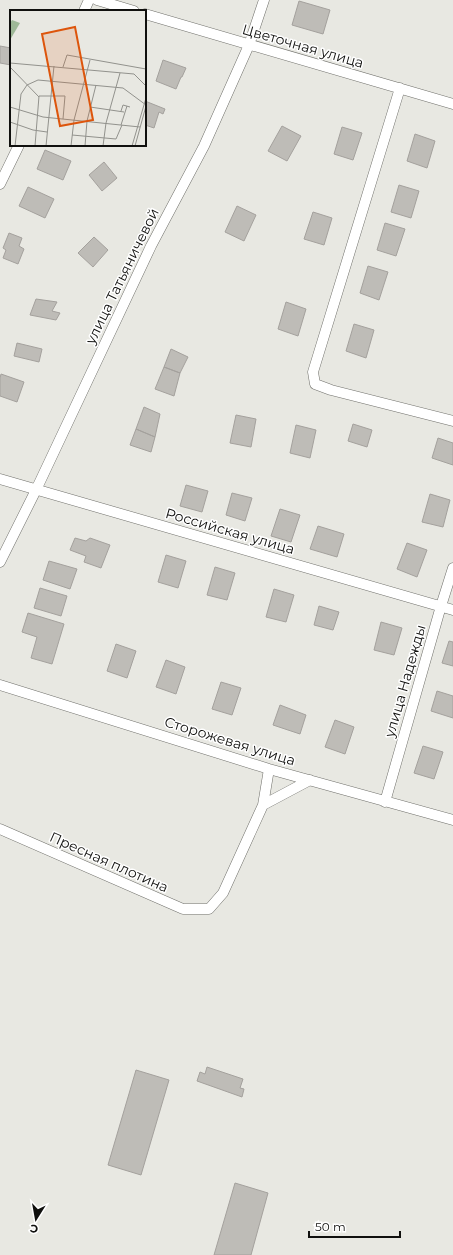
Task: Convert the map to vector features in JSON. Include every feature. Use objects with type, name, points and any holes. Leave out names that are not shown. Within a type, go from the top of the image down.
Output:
[{"type":"street","points":[[84,10],[89,0]]},
{"type":"street","points":[[97,0],[131,10]]},
{"type":"street","name":"улица Татьяничевой","points":[[0,562],[36,490],[151,246],[204,146],[249,45],[264,0]]},
{"type":"street","name":"Цветочная улица","points":[[146,14],[453,104]]},
{"type":"street","points":[[400,88],[313,372],[315,384],[331,390],[453,421]]},
{"type":"street","points":[[0,184],[4,167],[18,146]]},
{"type":"street","name":"Российская улица","points":[[0,479],[453,610]]},
{"type":"street","name":"улица Надежды","points":[[385,802],[453,568]]},
{"type":"street","name":"Сторожевая улица","points":[[0,685],[269,769],[453,820]]},
{"type":"street","points":[[263,805],[269,769]]},
{"type":"street","points":[[263,805],[310,780]]},
{"type":"street","name":"Пресная плотина","points":[[0,830],[183,910],[209,909],[223,892],[263,805]]},
{"type":"building","points":[[299,1],[330,10],[323,34],[292,25]]},
{"type":"building","points":[[0,46],[10,48],[10,65],[0,63]]},
{"type":"building","points":[[163,60],[186,68],[176,89],[156,81]]},
{"type":"building","points":[[146,101],[165,109],[163,114],[159,112],[154,128],[146,125]]},
{"type":"building","points":[[282,126],[301,136],[287,161],[268,151]]},
{"type":"building","points":[[342,127],[362,133],[353,160],[334,154]]},
{"type":"building","points":[[415,134],[435,141],[427,168],[407,161]]},
{"type":"building","points":[[45,150],[71,161],[63,180],[37,169]]},
{"type":"building","points":[[104,162],[117,178],[102,191],[89,175]]},
{"type":"building","points":[[399,185],[419,191],[411,218],[391,212]]},
{"type":"building","points":[[28,187],[54,199],[45,218],[19,206]]},
{"type":"building","points":[[237,206],[256,215],[244,241],[225,232]]},
{"type":"building","points":[[313,212],[332,218],[324,245],[304,239]]},
{"type":"building","points":[[385,223],[405,229],[396,256],[377,250]]},
{"type":"building","points":[[9,233],[22,238],[19,246],[24,249],[18,264],[3,258],[6,250],[3,248]]},
{"type":"building","points":[[94,237],[108,250],[93,267],[78,253]]},
{"type":"building","points":[[368,266],[388,272],[379,300],[360,293]]},
{"type":"building","points":[[36,299],[57,302],[52,311],[60,313],[56,320],[30,315]]},
{"type":"building","points":[[286,302],[306,309],[298,336],[278,329]]},
{"type":"building","points":[[354,324],[374,330],[366,358],[346,351]]},
{"type":"building","points":[[17,343],[42,349],[39,362],[14,356]]},
{"type":"building","points":[[171,349],[188,357],[180,373],[164,367]]},
{"type":"building","points":[[164,367],[180,373],[174,396],[155,389]]},
{"type":"building","points":[[1,374],[24,382],[17,402],[0,396]]},
{"type":"building","points":[[144,407],[160,414],[155,437],[136,429]]},
{"type":"building","points":[[236,415],[256,419],[251,447],[230,443]]},
{"type":"building","points":[[353,424],[372,430],[367,447],[348,441]]},
{"type":"building","points":[[296,425],[316,430],[310,458],[290,453]]},
{"type":"building","points":[[136,429],[155,437],[151,452],[130,445]]},
{"type":"building","points":[[438,438],[453,443],[453,465],[432,458]]},
{"type":"building","points":[[186,485],[208,491],[202,512],[180,506]]},
{"type":"building","points":[[232,493],[252,498],[245,521],[226,515]]},
{"type":"building","points":[[430,494],[450,500],[443,527],[422,522]]},
{"type":"building","points":[[280,509],[300,515],[291,542],[271,536]]},
{"type":"building","points":[[318,526],[344,534],[337,557],[310,549]]},
{"type":"building","points":[[75,538],[86,541],[90,538],[110,545],[101,568],[84,562],[86,556],[70,550]]},
{"type":"building","points":[[407,543],[427,550],[417,577],[397,569]]},
{"type":"building","points":[[166,555],[186,561],[178,588],[158,582]]},
{"type":"building","points":[[49,561],[77,569],[70,589],[43,580]]},
{"type":"building","points":[[215,567],[235,573],[227,600],[207,595]]},
{"type":"building","points":[[40,588],[67,596],[61,616],[34,608]]},
{"type":"building","points":[[274,589],[294,595],[286,622],[266,617]]},
{"type":"building","points":[[319,606],[339,612],[333,630],[314,625]]},
{"type":"building","points":[[28,613],[64,624],[52,664],[31,658],[37,637],[22,632]]},
{"type":"building","points":[[381,622],[402,628],[394,655],[374,650]]},
{"type":"building","points":[[449,641],[453,642],[453,666],[442,663]]},
{"type":"building","points":[[116,644],[136,651],[127,678],[107,671]]},
{"type":"building","points":[[166,660],[185,667],[176,694],[156,687]]},
{"type":"building","points":[[221,682],[241,688],[232,715],[212,709]]},
{"type":"building","points":[[437,691],[453,696],[453,718],[431,711]]},
{"type":"building","points":[[280,705],[306,715],[300,734],[273,725]]},
{"type":"building","points":[[335,720],[354,727],[345,754],[325,747]]},
{"type":"building","points":[[423,746],[443,752],[434,779],[414,773]]},
{"type":"building","points":[[207,1067],[243,1079],[240,1088],[244,1089],[242,1097],[197,1081],[200,1072],[205,1074]]},
{"type":"building","points":[[136,1070],[169,1080],[141,1175],[108,1165]]},
{"type":"building","points":[[235,1183],[268,1193],[251,1255],[214,1255]]}]
